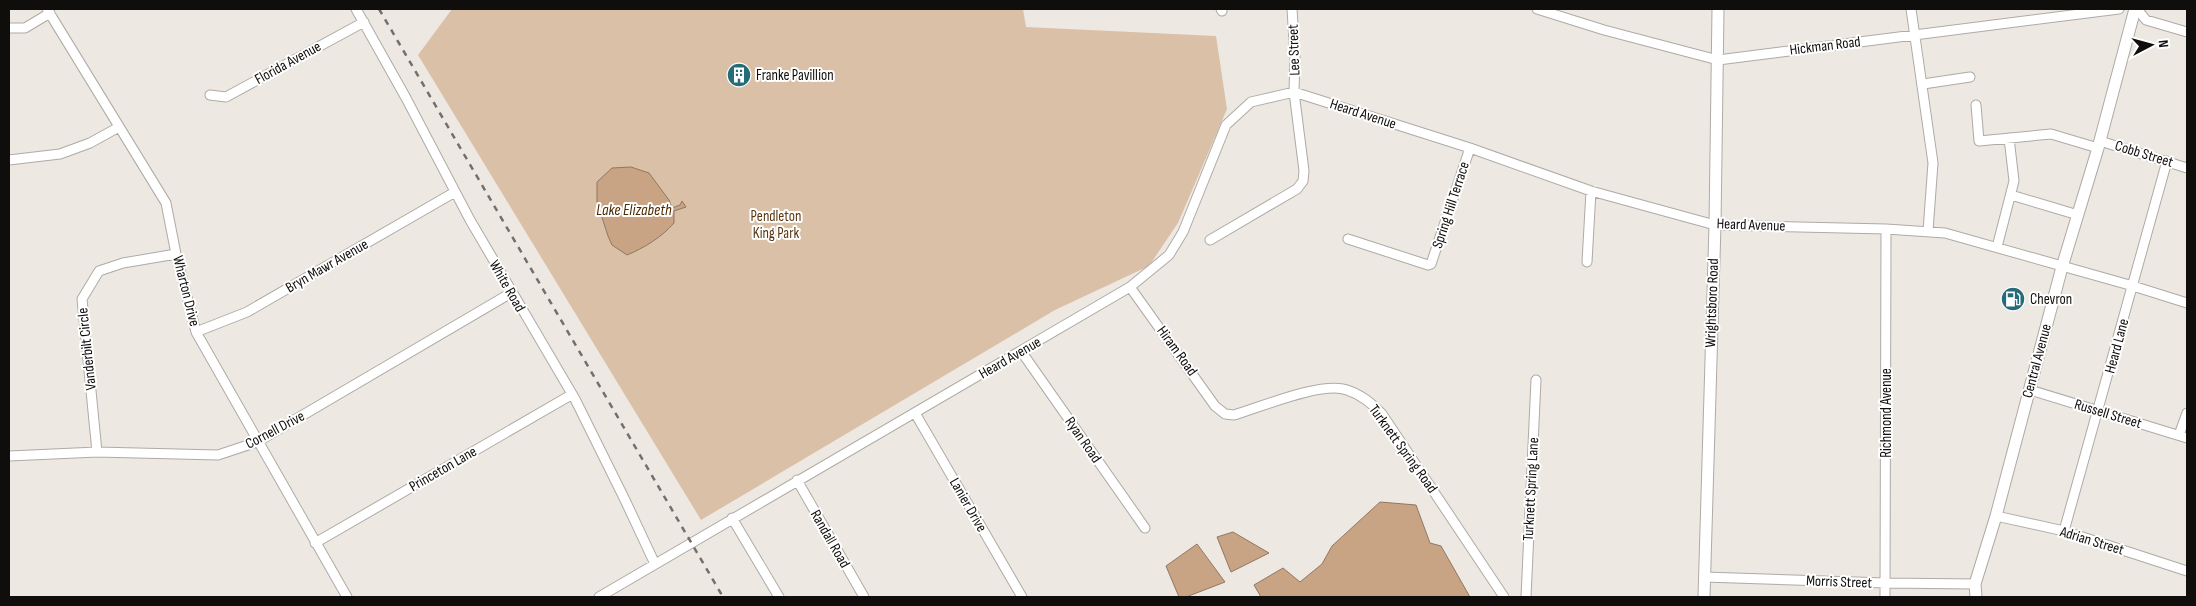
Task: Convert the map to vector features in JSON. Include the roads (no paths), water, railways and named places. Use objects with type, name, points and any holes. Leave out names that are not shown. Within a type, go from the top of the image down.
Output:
[{"type":"main road","name":"Wrightsboro Road","points":[[1704,597],[1715,225],[1718,9]]},
{"type":"main road","name":"Central Avenue","points":[[1976,597],[1975,584],[1996,516],[2062,267],[2099,145],[2136,9]]},
{"type":"street","name":"White Road","points":[[356,9],[455,192],[575,399],[626,500],[655,564]]},
{"type":"street","name":"Lee Street","points":[[1292,9],[1296,57],[1294,92]]},
{"type":"street","name":"Hickman Road","points":[[1537,9],[1549,11],[1604,30],[1718,60],[2119,9]]},
{"type":"street","points":[[1911,9],[1933,163],[1928,231]]},
{"type":"street","points":[[2136,9],[2146,20],[2187,32]]},
{"type":"street","points":[[9,28],[25,28],[49,11]]},
{"type":"street","name":"Wharton Drive","points":[[49,11],[166,203],[176,254],[196,332],[346,597]]},
{"type":"street","name":"Florida Avenue","points":[[210,95],[226,97],[364,22]]},
{"type":"street","points":[[1923,84],[1970,77]]},
{"type":"street","name":"Heard Avenue","points":[[600,597],[732,518],[1130,287],[1170,255],[1179,240],[1226,125],[1251,102],[1294,92],[1470,148],[1591,191],[1715,225],[1886,229],[1945,233],[2187,303]]},
{"type":"street","points":[[1210,240],[1297,189],[1302,181],[1304,171],[1294,92]]},
{"type":"street","name":"Cobb Street","points":[[1976,105],[1980,141],[2051,134],[2167,161],[2187,168]]},
{"type":"street","points":[[9,160],[60,154],[90,143],[119,127]]},
{"type":"street","points":[[1997,247],[2014,181],[2009,138]]},
{"type":"street","name":"Spring Hill Terrace","points":[[1348,239],[1428,265],[1431,264],[1470,148]]},
{"type":"street","name":"Heard Lane","points":[[2064,531],[2099,411],[2167,161]]},
{"type":"street","points":[[1587,262],[1591,191]]},
{"type":"street","name":"Bryn Mawr Avenue","points":[[196,332],[248,312],[455,192]]},
{"type":"street","points":[[2011,195],[2078,215]]},
{"type":"street","name":"Richmond Avenue","points":[[1885,597],[1886,229]]},
{"type":"street","name":"Vanderbilt Circle","points":[[97,452],[82,299],[99,271],[123,262],[176,254]]},
{"type":"street","name":"Hiram Road","points":[[1130,287],[1215,406],[1225,414]]},
{"type":"street","name":"Cornell Drive","points":[[9,456],[97,452],[218,455],[257,442],[512,293]]},
{"type":"street","name":"Ryan Road","points":[[1021,351],[1145,528]]},
{"type":"street","name":"Turknett Spring Lane","points":[[1526,597],[1536,380]]},
{"type":"street","name":"Turknett Spring Road","points":[[1225,414],[1234,415],[1319,389],[1346,389],[1367,399],[1386,420],[1504,597]]},
{"type":"street","name":"Russell Street","points":[[2030,390],[2183,437]]},
{"type":"street","name":"Princeton Lane","points":[[315,542],[571,395]]},
{"type":"street","name":"Lanier Drive","points":[[915,413],[1022,597]]},
{"type":"street","points":[[2183,437],[2187,413]]},
{"type":"street","name":"Randall Road","points":[[797,480],[864,597]]},
{"type":"street","name":"Adrian Street","points":[[1996,516],[2064,531],[2187,571]]},
{"type":"street","points":[[732,518],[778,597]]},
{"type":"street","name":"Morris Street","points":[[1704,577],[1886,584],[1975,584]]},
{"type":"water","name":"Lake Elizabeth","points":[[631,167],[649,173],[669,200],[672,208],[680,205],[682,201],[686,207],[674,211],[674,223],[664,233],[627,255],[612,245],[608,236],[597,202],[597,182],[612,168]]},
{"type":"water","points":[[1380,502],[1416,505],[1430,543],[1441,546],[1470,597],[1261,597],[1254,585],[1283,568],[1300,582],[1322,564],[1332,546]]},
{"type":"water","points":[[1233,532],[1269,553],[1231,572],[1217,537]]},
{"type":"water","points":[[1197,544],[1225,582],[1186,597],[1179,597],[1166,566]]},
{"type":"railway","points":[[379,9],[723,597]]},
{"type":"place","name":"Franke Pavillion","points":[[739,75]]},
{"type":"place","name":"Chevron","points":[[2013,299]]},
{"type":"park label","name":"Pendleton King Park","points":[[776,224]]}]
